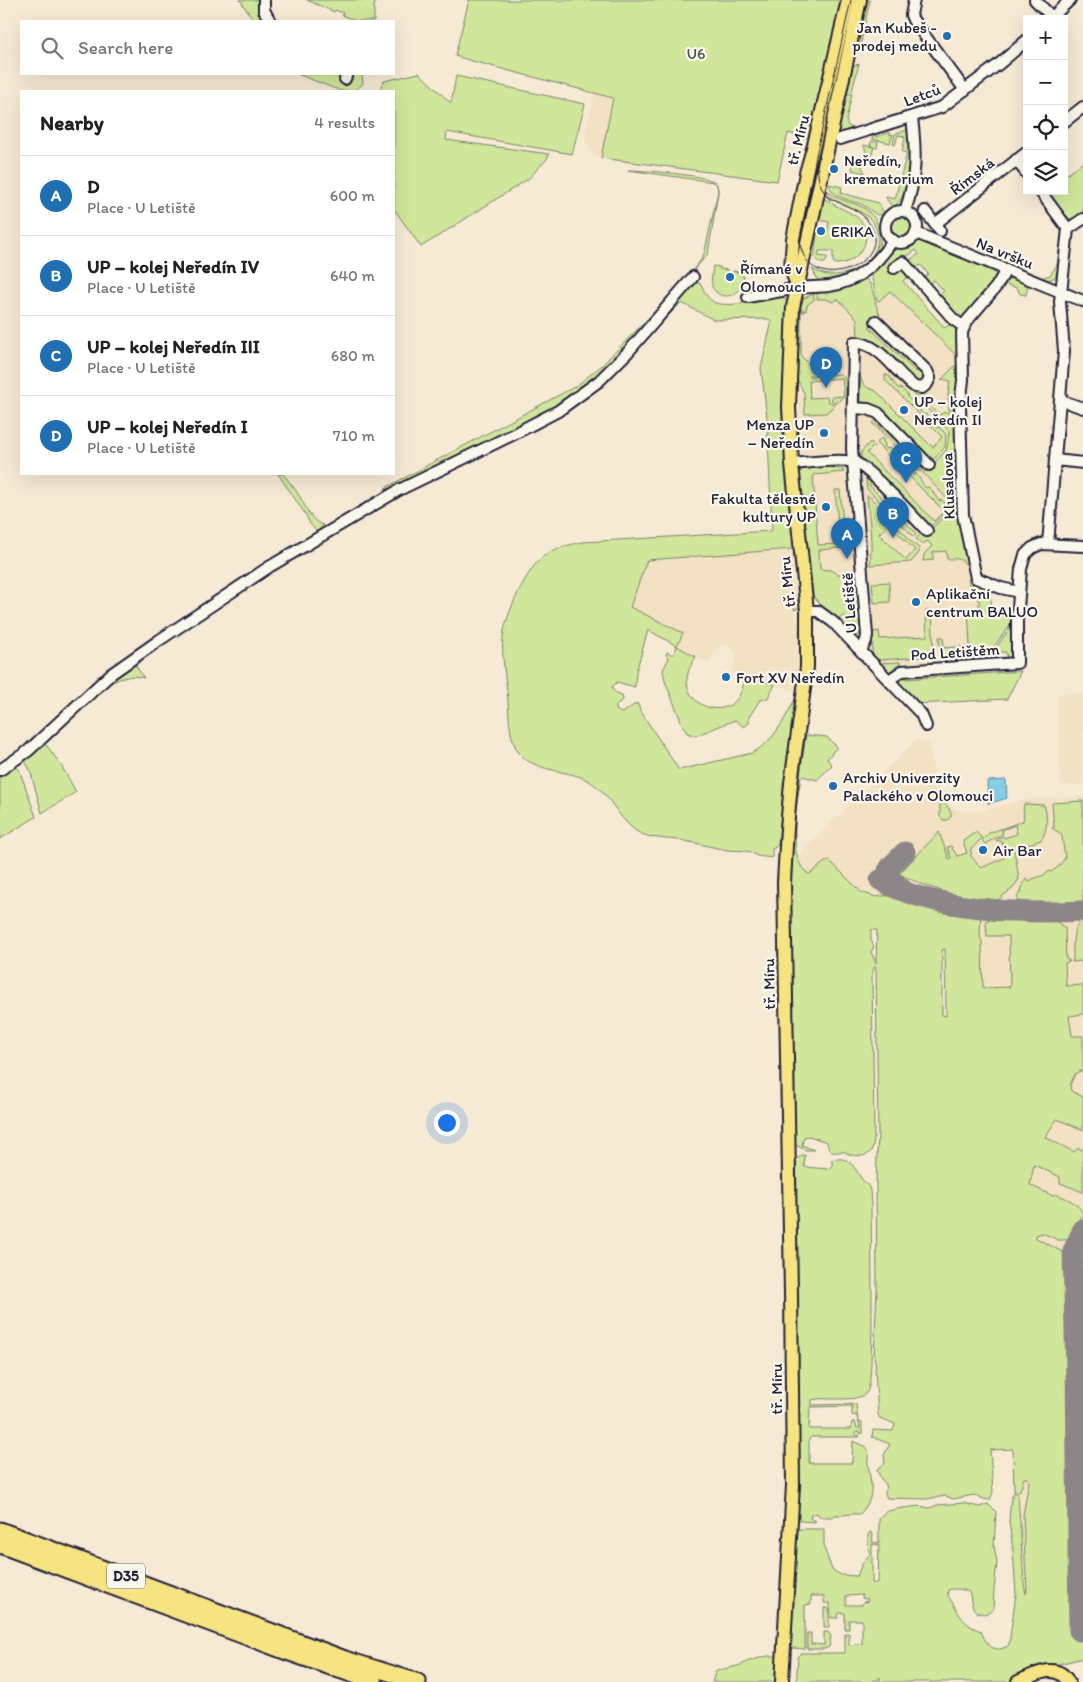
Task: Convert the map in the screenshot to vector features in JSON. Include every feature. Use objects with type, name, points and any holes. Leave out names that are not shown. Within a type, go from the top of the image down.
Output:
[{"type":"highway","points":[[0,1524],[38,1543]]},
{"type":"highway","name":"D35","points":[[0,1530],[336,1656],[418,1682]]},
{"type":"highway","name":"D35","points":[[0,1547],[18,1551],[374,1682]]},
{"type":"main road","name":"tř. Míru","points":[[798,288],[791,269],[793,239],[806,173],[848,0]]},
{"type":"main road","name":"tř. Míru","points":[[782,1682],[793,1485],[784,875],[786,828],[807,667],[807,611],[792,464],[789,407],[790,360],[793,308],[860,0]]},
{"type":"main road","points":[[1018,1682],[1044,1672],[1054,1671],[1062,1674],[1068,1682]]},
{"type":"street","points":[[264,0],[264,10],[269,20]]},
{"type":"street","points":[[914,0],[913,20],[966,90]]},
{"type":"street","points":[[1035,0],[1048,15]]},
{"type":"street","points":[[1054,15],[1070,0]]},
{"type":"street","name":"Letců","points":[[840,139],[942,107],[1023,43]]},
{"type":"street","points":[[1068,119],[1083,107]]},
{"type":"street","points":[[905,211],[912,186],[915,164],[912,117]]},
{"type":"street","name":"Římská","points":[[925,211],[938,228],[1023,155]]},
{"type":"street","points":[[1016,160],[1023,169]]},
{"type":"street","points":[[1043,195],[1068,230],[1060,310],[1064,351],[1048,544],[1083,546]]},
{"type":"street","points":[[905,211],[916,220],[916,233],[907,242],[898,243],[886,232],[886,221],[892,214],[905,211]]},
{"type":"street","points":[[1068,230],[1083,219]]},
{"type":"street","name":"Na vršku","points":[[916,233],[1083,301]]},
{"type":"street","points":[[748,297],[798,288],[828,286],[852,279],[866,272],[875,264],[893,240]]},
{"type":"street","points":[[894,268],[903,262],[954,320],[964,326],[999,284],[1006,270]]},
{"type":"street","points":[[0,770],[28,751],[111,674],[269,567],[399,490],[516,433],[558,411],[574,400],[599,381],[628,352],[694,277]]},
{"type":"street","name":"U Letiště","points":[[861,650],[867,636],[853,462],[854,342],[874,348],[915,387],[922,388],[930,378],[927,371],[876,321]]},
{"type":"street","name":"Klusalova","points":[[964,326],[962,335],[960,406],[963,516],[974,576],[978,580],[1019,592]]},
{"type":"street","points":[[1060,400],[1083,408]]},
{"type":"street","points":[[853,408],[868,409],[878,413],[929,465]]},
{"type":"street","points":[[1055,460],[1083,463]]},
{"type":"street","points":[[792,464],[853,462],[868,472],[927,531]]},
{"type":"street","name":"Pod Letištěm","points":[[889,680],[902,671],[1017,663],[1016,631],[1022,563],[1025,555],[1032,548],[1048,544]]},
{"type":"street","points":[[807,611],[818,611],[825,616],[861,650],[921,714],[926,726]]},
{"type":"shaded area","points":[[595,93],[613,98],[601,158],[593,154],[588,147],[586,139],[586,129]]},
{"type":"shaded area","points":[[908,289],[957,346],[959,518],[968,580],[972,596],[979,600],[984,682],[905,687],[854,630],[851,622],[813,580],[799,407],[803,299]]},
{"type":"shaded area","points":[[793,549],[799,601],[794,610],[795,619],[802,628],[799,692],[732,672],[736,658],[735,652],[729,646],[721,646],[715,651],[709,663],[677,646],[682,633],[630,608],[646,560]]},
{"type":"shaded area","points":[[1083,693],[1083,785],[1060,785],[1057,694]]},
{"type":"shaded area","points":[[916,740],[929,742],[936,786],[942,797],[951,806],[962,812],[983,810],[1022,800],[1083,796],[1083,1648],[1022,1658],[1020,1420],[954,916],[800,873],[799,854]]},
{"type":"green space","points":[[240,0],[260,0],[260,13],[264,20],[253,20]]},
{"type":"green space","points":[[307,0],[376,0],[374,20],[354,20],[342,15],[343,13],[335,10],[334,12]]},
{"type":"green space","name":"U6","points":[[469,0],[842,0],[811,134],[806,138],[788,133],[777,181],[601,158],[613,98],[455,56]]},
{"type":"green space","points":[[864,0],[870,0],[859,52],[856,53],[854,52]]},
{"type":"green space","points":[[859,64],[852,91],[845,90],[849,67]]},
{"type":"green space","points":[[419,73],[451,103],[456,76],[585,104],[572,154],[447,132],[446,140],[549,154],[547,159],[528,179],[421,247],[395,210],[395,90],[380,90],[384,81]]},
{"type":"green space","points":[[300,75],[362,75],[363,84],[354,90],[338,90]]},
{"type":"green space","points":[[845,93],[852,94],[846,120],[848,126],[854,128],[837,134]]},
{"type":"green space","points":[[907,130],[909,160],[907,184],[899,202],[892,207],[886,197],[895,199],[907,153],[902,152],[905,138],[903,136],[898,135],[895,145],[893,144],[895,134]]},
{"type":"green space","points":[[874,132],[876,137],[890,132],[890,135],[893,134],[890,143],[872,139]]},
{"type":"green space","points":[[872,141],[878,142],[877,148],[874,147],[870,161],[868,160],[864,145],[873,147],[870,145]]},
{"type":"green space","points":[[854,158],[862,161],[865,173],[852,170]]},
{"type":"green space","points":[[1083,162],[1083,216],[1074,221],[1065,215],[1050,195],[1068,195],[1068,174]]},
{"type":"green space","points":[[628,170],[700,177],[709,179],[715,182],[717,185],[713,182]]},
{"type":"green space","points":[[829,184],[842,187],[841,193],[879,203],[884,214],[877,215],[863,205],[843,198],[831,189]]},
{"type":"green space","points":[[826,190],[839,198],[862,207],[872,215],[878,225],[880,242],[871,260],[862,267],[841,276],[820,281],[812,269],[823,274],[839,275],[858,268],[872,255],[878,238],[876,228],[865,215],[835,200],[829,196]]},
{"type":"green space","points":[[718,191],[708,253],[645,329],[601,375],[554,410],[388,493],[385,488],[576,386],[601,366],[675,291],[701,260],[705,251]]},
{"type":"green space","points":[[823,197],[857,217],[865,229],[866,238],[862,249],[855,257],[843,263],[836,264],[833,262],[833,251],[819,251],[818,256],[827,257],[825,263],[820,263],[814,258],[817,233],[827,233],[829,222],[817,220]]},
{"type":"green space","points":[[901,215],[910,218],[913,227],[910,236],[901,239],[892,236],[889,227],[892,218]]},
{"type":"green space","points":[[1062,232],[1059,270],[1054,278],[1042,281],[1043,277],[1050,275],[1057,265]]},
{"type":"green space","points":[[920,241],[993,270],[997,278],[964,318],[960,318],[939,295],[944,291],[934,280],[929,284],[924,278],[928,274],[921,265],[915,269],[910,262],[919,254],[916,250],[893,267],[902,269],[909,275],[903,281],[945,328],[951,323],[958,332],[959,379],[956,410],[949,410],[948,395],[950,381],[941,380],[957,364],[957,356],[890,291],[879,301],[877,300],[870,274],[895,250]]},
{"type":"green space","points":[[713,266],[728,270],[728,276],[732,277],[733,271],[739,272],[744,276],[741,286],[735,294],[724,296],[716,293],[712,286]]},
{"type":"green space","points":[[1011,278],[1028,284],[1026,295],[1020,294],[1017,288],[1004,284]]},
{"type":"green space","points":[[866,279],[870,285],[880,315],[869,327],[916,372],[920,369],[925,378],[919,384],[858,337],[857,319],[838,299],[833,302],[826,299],[817,299],[817,293],[839,290]]},
{"type":"green space","points":[[693,283],[701,284],[708,298],[718,303],[744,303],[779,296],[788,303],[785,408],[788,462],[802,604],[794,610],[796,601],[799,600],[793,549],[647,560],[630,607],[683,633],[677,646],[648,630],[636,672],[635,687],[617,682],[612,687],[614,692],[622,695],[623,700],[616,705],[616,710],[622,713],[637,703],[679,770],[752,753],[760,748],[768,742],[780,727],[799,692],[778,844],[772,849],[772,858],[757,856],[748,851],[722,849],[641,834],[622,818],[599,788],[583,778],[542,767],[526,760],[516,749],[514,743],[510,728],[503,660],[503,636],[508,616],[518,592],[531,570],[544,556],[558,548],[583,542],[771,531],[772,529],[767,417],[761,368],[771,321],[769,319],[714,320],[684,304],[680,304],[620,364]]},
{"type":"green space","points":[[814,294],[814,300],[807,305],[806,311],[800,308],[804,298]]},
{"type":"green space","points":[[800,309],[804,312],[801,312],[801,356],[809,364],[810,371],[827,370],[828,374],[809,375],[809,377],[827,375],[830,378],[831,375],[841,374],[845,378],[846,395],[836,403],[832,401],[831,397],[844,396],[842,378],[809,381],[810,398],[827,397],[828,401],[835,405],[826,413],[805,414],[804,393],[797,379]]},
{"type":"green space","points":[[860,374],[864,385],[875,390],[930,445],[933,447],[942,437],[885,380],[885,375],[888,375],[898,388],[901,388],[908,395],[907,397],[921,409],[920,411],[933,421],[932,424],[937,428],[939,427],[946,434],[945,447],[932,461],[879,408],[865,404],[860,400]]},
{"type":"green space","points":[[912,389],[939,415],[945,412],[956,413],[968,564],[959,559],[947,559],[946,551],[933,552],[933,560],[923,561],[924,554],[932,546],[928,541],[922,544],[916,539],[923,532],[926,534],[945,516],[950,502],[923,473],[946,450],[949,431],[910,391]]},
{"type":"green space","points":[[874,422],[923,470],[920,472],[873,424]]},
{"type":"green space","points":[[517,436],[503,444],[409,489],[418,484]]},
{"type":"green space","points":[[882,438],[884,446],[897,453],[900,462],[904,460],[913,475],[916,474],[939,501],[942,500],[947,505],[944,514],[930,527],[861,457],[861,452],[870,442],[874,446],[867,453],[934,521],[944,511],[876,443]]},
{"type":"green space","points":[[833,466],[833,468],[842,469],[844,472],[813,475],[818,545],[839,544],[838,528],[852,527],[854,547],[819,550],[820,569],[830,570],[838,574],[853,573],[859,575],[862,632],[857,637],[842,623],[847,618],[844,615],[838,620],[813,595],[799,470]]},
{"type":"green space","points":[[279,475],[284,475],[315,521],[323,525],[317,532],[310,524]]},
{"type":"green space","points":[[866,479],[871,482],[869,485],[917,534],[914,537],[867,489]]},
{"type":"green space","points":[[409,489],[293,556],[134,663],[144,678],[133,676],[104,686],[102,685],[143,654],[284,561],[331,531]]},
{"type":"green space","points":[[835,490],[840,490],[843,523],[838,524]]},
{"type":"green space","points":[[867,496],[919,548],[919,553],[911,562],[870,565],[871,539]],"holes":[[[889,524],[915,550],[906,560],[879,534]]]},
{"type":"green space","points":[[968,579],[973,580],[987,590],[991,600],[991,613],[1003,614],[1003,612],[1012,614],[1009,627],[989,653],[942,656],[940,654],[939,637],[943,637],[944,648],[970,646],[968,608],[979,608],[979,600],[971,596]]},
{"type":"green space","points":[[889,582],[890,602],[874,603],[872,583]]},
{"type":"green space","points":[[932,610],[934,656],[876,659],[872,654],[873,632],[879,631],[880,639],[927,636],[926,611]]},
{"type":"green space","points":[[1012,622],[1012,654],[1010,659],[1007,660],[1006,652],[992,653],[1008,631]]},
{"type":"green space","points":[[677,646],[696,657],[688,672],[688,688],[692,696],[705,706],[723,708],[731,705],[738,698],[745,676],[775,685],[767,699],[760,700],[749,717],[749,723],[744,727],[735,720],[695,736],[687,733],[665,681],[663,670],[669,658],[666,655],[667,652],[673,655]]},
{"type":"green space","points":[[900,662],[900,667],[889,672],[878,663]]},
{"type":"green space","points":[[1021,671],[1007,699],[916,704],[897,681],[898,678],[905,674],[906,679]]},
{"type":"green space","points":[[806,735],[827,737],[837,747],[827,759],[832,765],[817,780],[802,776],[797,801],[795,844],[797,857],[802,867],[809,874],[829,860],[861,892],[877,897],[892,896],[950,909],[981,912],[980,936],[982,942],[983,988],[1010,987],[1009,936],[987,936],[986,924],[987,920],[1008,921],[1008,916],[999,917],[993,913],[1052,918],[1065,928],[1066,959],[1070,961],[1065,963],[1066,986],[1083,985],[1083,1014],[1069,1016],[1072,1036],[1083,1036],[1083,1071],[1075,1074],[1070,1085],[1071,1091],[1083,1097],[1083,1130],[1057,1119],[1045,1137],[1074,1152],[1078,1148],[1083,1150],[1083,1192],[1060,1183],[1060,1177],[1034,1165],[1030,1185],[1053,1196],[1055,1194],[1071,1201],[1078,1206],[1083,1214],[1073,1236],[1069,1240],[1058,1240],[1043,1233],[1036,1235],[1036,1238],[1068,1255],[1071,1284],[1070,1430],[1072,1465],[1075,1476],[1073,1482],[1076,1493],[1077,1534],[1068,1574],[1073,1592],[1074,1628],[1075,1631],[1081,1633],[1083,1630],[1083,1658],[1043,1668],[1008,1682],[880,1682],[880,1677],[873,1682],[798,1682],[797,1657],[801,1653],[845,1653],[845,1634],[849,1633],[849,1645],[862,1644],[862,1620],[849,1620],[849,1629],[845,1629],[845,1613],[839,1613],[838,1618],[831,1618],[830,1603],[824,1603],[824,1596],[811,1596],[811,1604],[805,1605],[805,1649],[792,1648],[788,1643],[795,1537],[800,1529],[824,1529],[824,1548],[832,1570],[841,1575],[857,1576],[862,1564],[870,1554],[868,1535],[870,1532],[873,1534],[872,1542],[879,1543],[879,1519],[885,1512],[919,1506],[930,1508],[937,1505],[964,1503],[979,1507],[988,1504],[996,1512],[994,1546],[997,1562],[993,1610],[984,1614],[978,1613],[973,1608],[969,1592],[967,1591],[950,1589],[948,1590],[948,1595],[963,1620],[981,1631],[988,1644],[995,1649],[1004,1648],[1009,1645],[1016,1594],[1009,1521],[1011,1498],[1014,1492],[1018,1494],[1026,1594],[1023,1515],[1029,1482],[1028,1478],[1024,1478],[1020,1491],[1014,1491],[1013,1449],[990,1450],[993,1492],[990,1500],[974,1495],[953,1499],[946,1496],[926,1499],[887,1498],[885,1494],[886,1484],[881,1479],[877,1470],[885,1463],[884,1455],[890,1444],[872,1437],[873,1430],[893,1431],[895,1424],[880,1418],[878,1415],[874,1356],[877,1289],[876,1181],[878,1134],[876,967],[872,974],[873,1148],[868,1154],[859,1156],[843,1152],[832,1152],[827,1142],[809,1136],[804,1137],[802,1145],[814,1150],[806,1150],[793,1144],[791,1135],[788,860],[791,860],[794,814]],"holes":[[[871,930],[877,930],[876,963],[871,952],[874,947],[871,940]],[[945,949],[946,1016],[942,1015],[942,950]],[[872,1544],[879,1545],[878,1582],[872,1584]],[[862,1595],[862,1598],[868,1599],[868,1601],[863,1602],[862,1605],[846,1605],[846,1596]]]},
{"type":"green space","points":[[44,744],[61,765],[76,792],[42,813],[25,758],[39,745]]},
{"type":"green space","points":[[14,765],[19,769],[36,817],[0,839],[0,774]]},
{"type":"green space","points":[[940,799],[942,799],[951,812],[948,820],[943,820],[940,817]]},
{"type":"green space","points":[[1083,801],[1083,906],[1040,908],[1021,903],[1018,898],[1022,890],[1022,883],[1024,884],[1025,880],[1028,879],[1029,881],[1045,875],[1049,871],[1051,872],[1065,858],[1062,837],[1060,833],[1052,828],[1054,827],[1052,803]]},
{"type":"green space","points":[[1024,804],[1044,805],[1047,818],[1045,832],[1041,840],[1014,849],[1019,879],[1013,888],[998,900],[985,900],[947,893],[899,874],[939,832],[949,859],[951,858],[947,847],[951,846],[957,856],[967,853],[963,841],[976,832],[982,838],[970,850],[972,853],[970,855],[981,868],[1004,858],[1002,842],[996,840],[1003,836],[1004,838],[1017,834],[1015,825],[1002,830],[1003,834],[985,844],[982,840],[989,833],[1023,821]]},
{"type":"green space","points":[[1083,917],[1083,961],[1072,962],[1076,927]]},
{"type":"green space","points":[[805,1155],[804,1167],[829,1169],[832,1167],[832,1160],[846,1160],[869,1187],[871,1204],[872,1335],[867,1392],[856,1398],[812,1400],[812,1405],[856,1404],[858,1419],[857,1416],[852,1415],[852,1406],[810,1407],[809,1429],[851,1429],[852,1422],[855,1422],[857,1428],[860,1428],[858,1421],[862,1423],[862,1434],[855,1433],[859,1437],[811,1437],[809,1439],[809,1463],[852,1463],[853,1441],[864,1446],[868,1452],[870,1496],[860,1514],[835,1515],[832,1517],[820,1517],[817,1513],[810,1515],[811,1519],[815,1522],[801,1521],[796,1517],[794,1161]]},
{"type":"green space","points":[[824,1608],[829,1610],[829,1627],[824,1627]]},
{"type":"green space","points":[[824,1632],[828,1632],[831,1636],[829,1647],[824,1649],[807,1649],[807,1633],[811,1633],[811,1644],[824,1645]]},
{"type":"green space","points":[[767,1656],[779,1656],[777,1682],[712,1682],[716,1671]]},
{"type":"water","points":[[1006,780],[1007,798],[988,804],[987,781]]},
{"type":"waterway","points":[[791,960],[792,997]]},
{"type":"waterway","points":[[795,1181],[796,1163]]},
{"type":"waterway","points":[[797,1314],[799,1472]]},
{"type":"taxiway","points":[[904,891],[891,879],[888,871],[905,852]]},
{"type":"taxiway","points":[[880,880],[900,890],[951,904],[1034,912],[1083,911]]},
{"type":"taxiway","points":[[1083,1229],[1073,1251],[1076,1370],[1083,1379]]},
{"type":"taxiway","points":[[1076,1370],[1079,1631]]},
{"type":"tram line","points":[[826,196],[862,215],[874,235],[872,249],[863,261],[849,269],[833,272],[818,270],[806,260],[800,241],[816,156],[851,0]]},
{"type":"tram line","points":[[818,168],[818,177],[830,200]]},
{"type":"place","name":"Jan Kubeš - prodej medu","points":[[947,36]]},
{"type":"place","name":"Neředín, krematorium","points":[[834,169]]},
{"type":"place","name":"ERIKA","points":[[821,231]]},
{"type":"place","name":"Římané v Olomouci","points":[[730,277]]},
{"type":"place","name":"UP – kolej Neředín I","points":[[826,388]]},
{"type":"place","name":"UP – kolej Neředín II","points":[[904,410]]},
{"type":"place","name":"Menza UP – Neředín","points":[[824,433]]},
{"type":"place","name":"UP – kolej Neředín III","points":[[906,483]]},
{"type":"place","name":"Fakulta tělesné kultury UP","points":[[826,507]]},
{"type":"place","name":"UP – kolej Neředín IV","points":[[893,538]]},
{"type":"place","name":"D","points":[[847,559]]},
{"type":"place","name":"Aplikační centrum BALUO","points":[[916,602]]},
{"type":"place","name":"Fort XV Neředín","points":[[726,677]]},
{"type":"place","name":"Archiv Univerzity Palackého v Olomouci","points":[[833,786]]},
{"type":"place","name":"Air Bar","points":[[983,850]]}]
